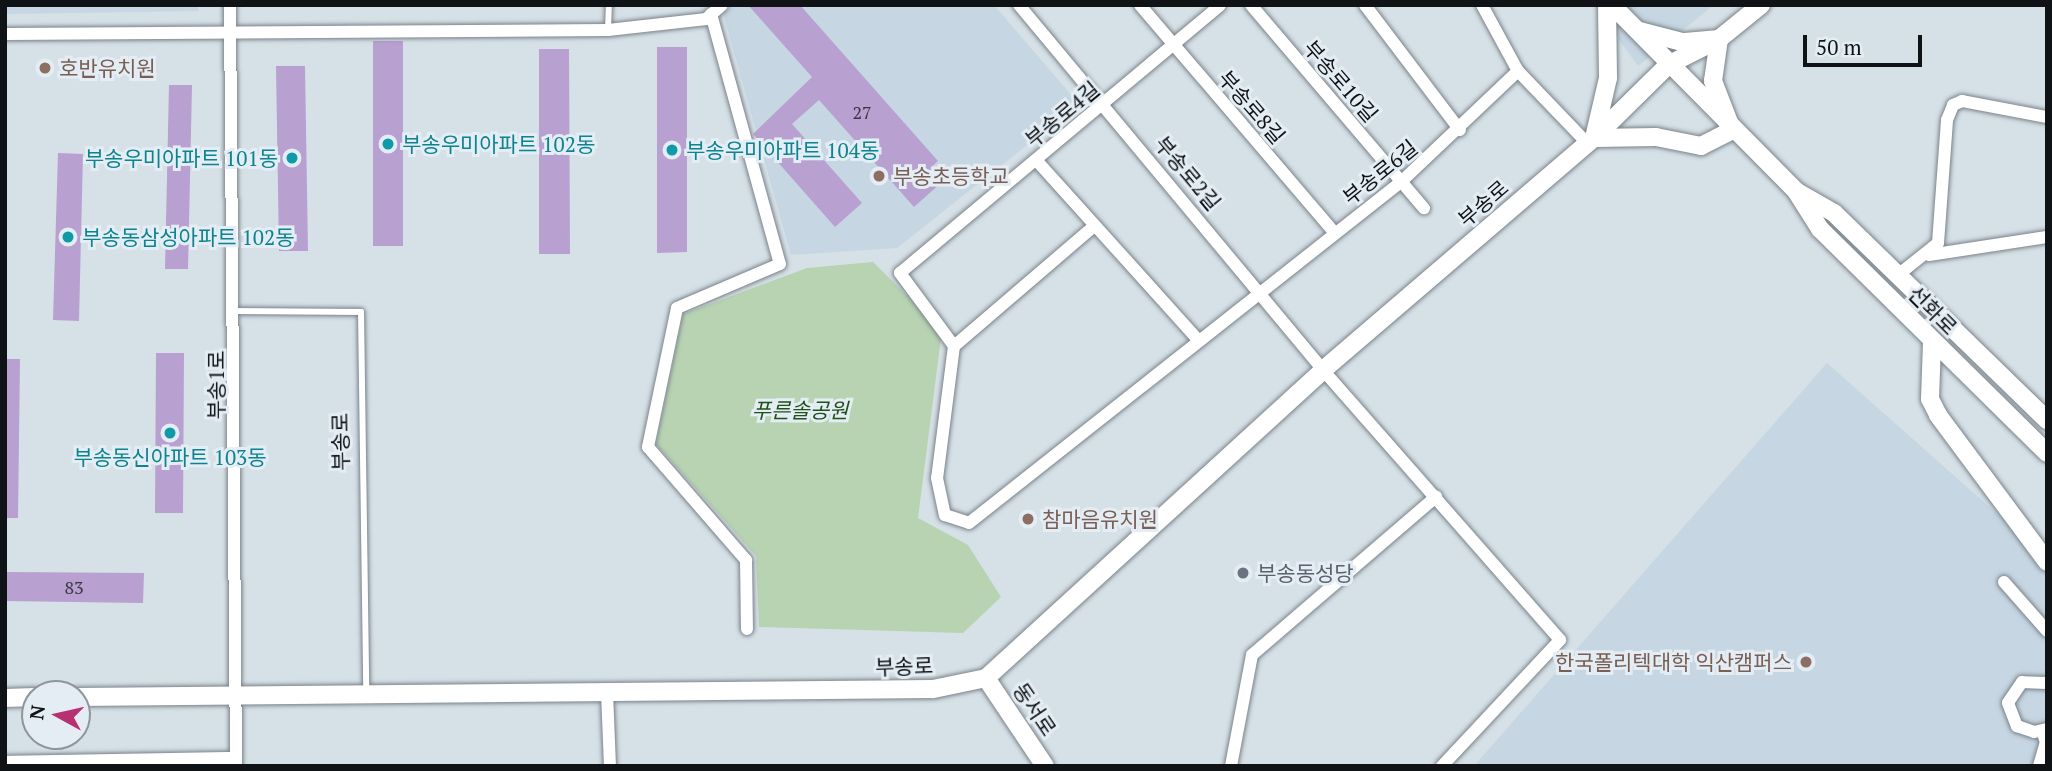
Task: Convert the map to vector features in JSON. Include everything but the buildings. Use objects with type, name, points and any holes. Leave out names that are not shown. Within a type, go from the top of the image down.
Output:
[{"type":"street","name":"부송1로","points":[[230,5],[236,311],[236,762]]},
{"type":"street","points":[[5,34],[230,30],[608,30],[711,14],[722,5]]},
{"type":"street","name":"부송로2길","points":[[1019,5],[1261,289],[1323,370]]},
{"type":"street","name":"부송로8길","points":[[1140,5],[1335,233]]},
{"type":"street","name":"부송로4길","points":[[954,346],[900,273],[1220,5]]},
{"type":"street","name":"부송로10길","points":[[1251,5],[1424,208]]},
{"type":"street","points":[[1366,5],[1460,130]]},
{"type":"street","points":[[1482,5],[1518,71],[1590,141],[1656,137],[1701,146],[1732,130],[1713,81],[1719,39],[1658,39],[1643,35],[1611,5]]},
{"type":"street","points":[[1590,141],[1608,78],[1611,5]]},
{"type":"street","name":"선화로","points":[[1611,5],[1732,130],[1796,191],[1834,213],[2047,419]]},
{"type":"street","name":"부송로","points":[[91,696],[237,693],[366,696],[933,689],[986,678],[1323,370],[1590,141],[1668,65],[1719,39],[1760,5]]},
{"type":"street","points":[[711,14],[779,264],[677,308],[648,447],[746,559],[747,629]]},
{"type":"street","name":"부송로6길","points":[[954,346],[937,478],[945,515],[969,523],[1261,289],[1402,181],[1460,130],[1518,71]]},
{"type":"street","points":[[1929,255],[1940,232],[1947,120],[1953,105],[1962,102],[2047,117]]},
{"type":"street","points":[[1037,161],[1093,227],[1199,341]]},
{"type":"street","name":"선화로","points":[[1796,191],[1820,229],[2047,453]]},
{"type":"street","points":[[954,346],[1093,227]]},
{"type":"street","points":[[1898,275],[1929,255],[2047,237]]},
{"type":"street","points":[[1932,342],[1930,399],[1938,415],[2047,562]]},
{"type":"street","points":[[1323,370],[1560,640],[1442,766]]},
{"type":"street","points":[[1231,766],[1252,655],[1436,497]]},
{"type":"street","points":[[2004,582],[2047,631]]},
{"type":"street","name":"동서로","points":[[986,678],[1045,766]]},
{"type":"street","points":[[2039,766],[2046,743],[2045,730],[2017,726],[2008,703],[2022,682],[2047,682]]},
{"type":"street","points":[[607,692],[610,766]]},
{"type":"street","points":[[5,762],[236,762]]},
{"type":"lane","points":[[608,30],[609,5]]},
{"type":"lane","name":"부송로","points":[[236,311],[361,312],[366,696]]},
{"type":"shaded area","points":[[5,5],[198,5],[198,11],[5,14]]},
{"type":"shaded area","name":"부송초등학교","points":[[734,5],[994,5],[1079,104],[897,248],[791,255],[723,13]]},
{"type":"shaded area","points":[[1594,5],[1714,5],[1638,66]]},
{"type":"shaded area","name":"한국폴리텍대학 익산캠퍼스","points":[[1827,363],[2047,558],[2047,766],[1474,766]]},
{"type":"green space","name":"푸른솔공원","points":[[873,262],[942,330],[918,518],[968,545],[1001,597],[963,633],[759,627],[756,556],[656,444],[683,314],[807,268]]},
{"type":"place","name":"호반유치원","points":[[45,68]]},
{"type":"place","name":"부송우미아파트 102동","points":[[388,144]]},
{"type":"place","name":"부송우미아파트 104동","points":[[672,150]]},
{"type":"place","name":"부송우미아파트 101동","points":[[292,158]]},
{"type":"place","name":"부송초등학교","points":[[879,176]]},
{"type":"place","name":"부송동삼성아파트 102동","points":[[68,237]]},
{"type":"place","name":"부송동신아파트 103동","points":[[170,433]]},
{"type":"place","name":"참마음유치원","points":[[1028,519]]},
{"type":"place","name":"부송동성당","points":[[1243,573]]},
{"type":"place","name":"한국폴리텍대학 익산캠퍼스","points":[[1806,662]]}]
